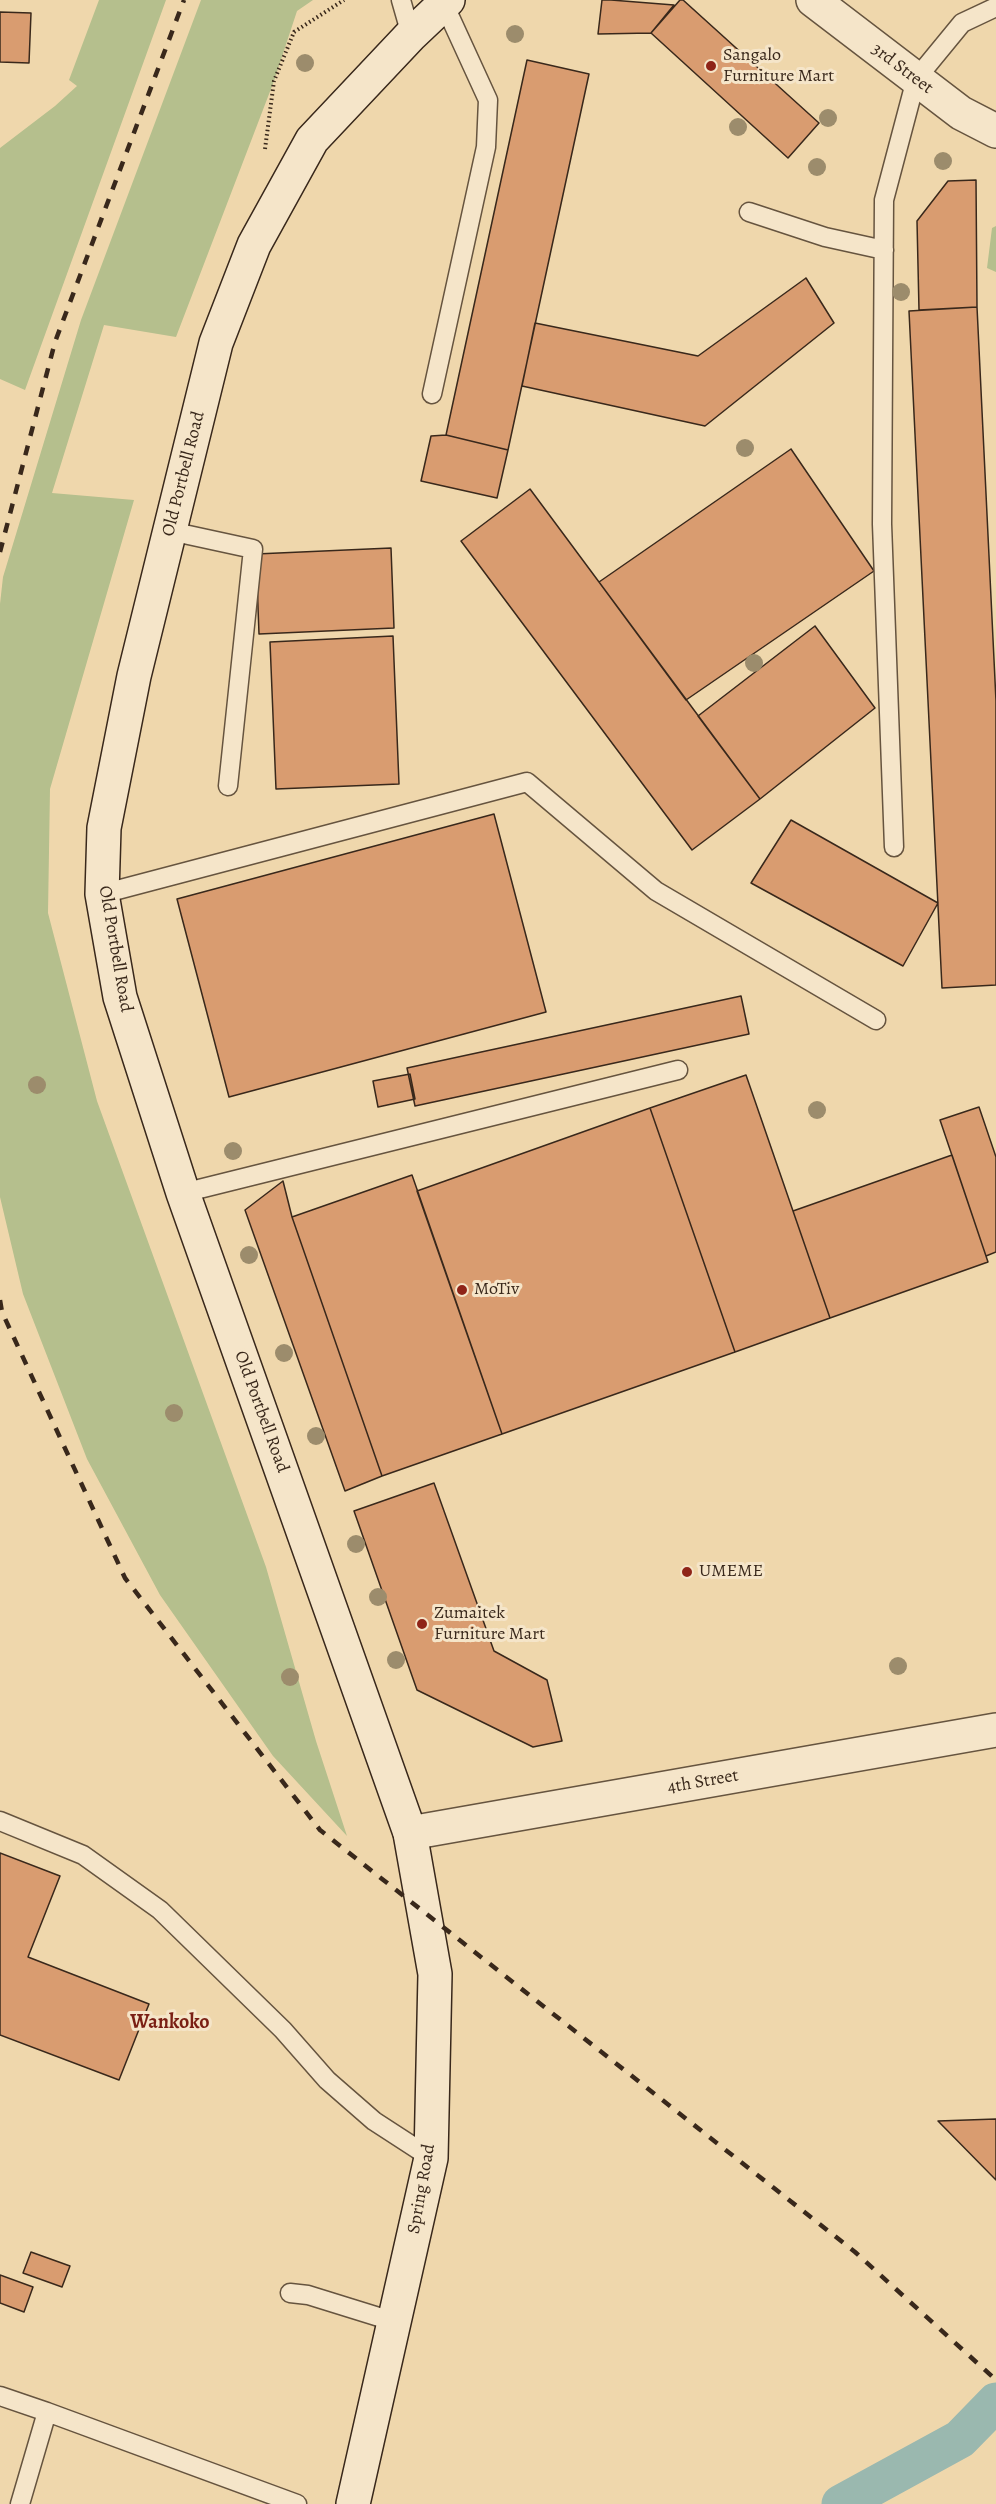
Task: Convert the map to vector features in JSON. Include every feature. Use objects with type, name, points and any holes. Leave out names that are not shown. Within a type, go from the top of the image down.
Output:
[{"type":"main road","name":"3rd Street","points":[[813,0],[962,113],[996,131]]},
{"type":"main road","name":"Old Portbell Road","points":[[410,1833],[183,1193],[120,997],[102,894],[104,828],[134,676],[216,343],[254,245],[312,140],[411,35],[446,2]]},
{"type":"main road","name":"4th Street","points":[[410,1833],[996,1730]]},
{"type":"main road","name":"Spring Road","points":[[353,2504],[431,2158],[435,1974],[410,1833]]},
{"type":"lane","points":[[401,0],[411,35]]},
{"type":"lane","points":[[432,394],[486,147],[488,100],[446,2]]},
{"type":"lane","points":[[894,847],[882,524],[884,200],[916,79],[962,23],[996,7]]},
{"type":"lane","points":[[749,212],[825,237],[884,250]]},
{"type":"lane","points":[[170,531],[253,549],[228,786]]},
{"type":"lane","points":[[102,894],[527,782],[656,891],[876,1020]]},
{"type":"lane","points":[[183,1193],[678,1070]]},
{"type":"lane","points":[[0,1821],[83,1855],[160,1910],[283,2030],[327,2080],[374,2121],[431,2158]]},
{"type":"lane","points":[[290,2293],[308,2295],[394,2322]]},
{"type":"lane","points":[[0,2396],[297,2504]]},
{"type":"lane","points":[[20,2504],[47,2412]]},
{"type":"path","points":[[265,151],[274,81],[294,32],[344,0]]},
{"type":"green space","points":[[99,0],[166,0],[25,390],[0,379],[0,148],[77,86],[69,80]]},
{"type":"green space","points":[[201,0],[313,0],[297,11],[274,81],[176,337],[104,325],[52,493],[134,500],[50,789],[48,913],[97,1101],[266,1567],[316,1741],[347,1836],[273,1756],[160,1595],[87,1459],[23,1294],[0,1197],[0,604],[3,577],[81,320]]},
{"type":"green space","points":[[996,226],[996,272],[987,268],[992,228]]},
{"type":"building","points":[[602,0],[674,5],[651,33],[598,34]]},
{"type":"building","points":[[680,0],[683,0],[819,123],[788,158],[651,33]]},
{"type":"building","points":[[0,12],[31,13],[29,63],[0,62]]},
{"type":"building","points":[[527,60],[589,74],[508,450],[446,435]]},
{"type":"building","points":[[976,180],[977,307],[919,310],[917,221],[948,181]]},
{"type":"building","points":[[806,278],[834,323],[705,426],[522,386],[535,323],[698,356]]},
{"type":"building","points":[[977,307],[996,701],[996,985],[942,988],[909,311]]},
{"type":"building","points":[[446,435],[508,450],[497,498],[421,481],[431,436]]},
{"type":"building","points":[[791,449],[874,571],[686,700],[599,582]]},
{"type":"building","points":[[530,489],[760,799],[692,850],[461,541]]},
{"type":"building","points":[[391,548],[394,628],[259,634],[256,554]]},
{"type":"building","points":[[815,626],[875,708],[760,799],[698,716]]},
{"type":"building","points":[[393,636],[399,784],[276,789],[270,642]]},
{"type":"building","points":[[494,814],[546,1012],[229,1097],[177,899]]},
{"type":"building","points":[[791,820],[938,903],[903,966],[751,883]]},
{"type":"building","points":[[741,996],[749,1034],[415,1106],[407,1068]]},
{"type":"building","points":[[410,1074],[415,1099],[378,1107],[373,1081]]},
{"type":"building","points":[[746,1075],[830,1318],[735,1352],[650,1108]]},
{"type":"building","points":[[979,1107],[996,1157],[996,1252],[986,1256],[940,1120]]},
{"type":"building","points":[[650,1108],[735,1352],[502,1434],[417,1191]]},
{"type":"building","points":[[952,1155],[988,1262],[830,1318],[793,1211]]},
{"type":"building","points":[[412,1175],[502,1434],[382,1476],[292,1217]]},
{"type":"building","points":[[283,1181],[292,1217],[382,1476],[345,1491],[245,1210]]},
{"type":"building","points":[[434,1483],[494,1651],[547,1680],[562,1741],[533,1747],[417,1690],[354,1511]]},
{"type":"building","points":[[0,1853],[60,1876],[28,1957],[149,2004],[119,2080],[0,2035]]},
{"type":"building","points":[[996,2119],[996,2180],[938,2121]]},
{"type":"building","points":[[31,2252],[70,2266],[62,2287],[23,2273]]},
{"type":"building","points":[[0,2275],[33,2287],[24,2312],[0,2303]]},
{"type":"waterway","points":[[841,2504],[960,2439],[996,2402]]},
{"type":"railway","points":[[0,552],[55,342],[184,0]]},
{"type":"railway","points":[[0,1300],[2,1312],[125,1578],[320,1830],[855,2252],[996,2380]]},
{"type":"place","name":"Sangalo Furniture Mart","points":[[711,66]]},
{"type":"place","name":"MoTiv","points":[[462,1290]]},
{"type":"place","name":"UMEME","points":[[687,1572]]},
{"type":"place","name":"Zumaitek Furniture Mart","points":[[422,1624]]},
{"type":"district","name":"Wankoko","points":[[170,2023]]}]
